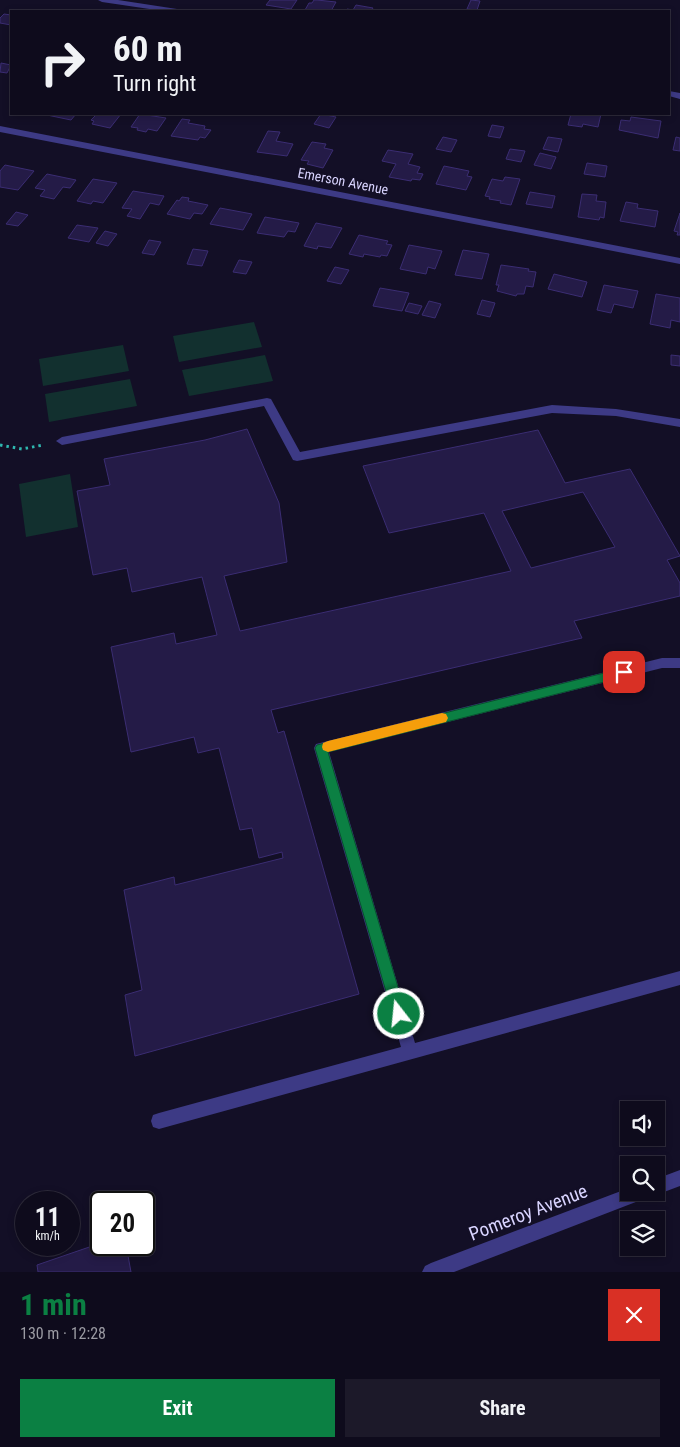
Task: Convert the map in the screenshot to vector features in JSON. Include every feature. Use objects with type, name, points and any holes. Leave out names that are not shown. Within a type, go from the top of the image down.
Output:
[{"type":"street","points":[[102,0],[170,10]]},
{"type":"street","name":"Emerson Avenue","points":[[0,129],[680,261]]},
{"type":"street","points":[[62,441],[267,402],[297,456],[552,408],[592,409],[646,416],[680,423]]},
{"type":"street","points":[[410,1052],[321,748],[662,663],[680,663]]},
{"type":"street","points":[[159,1121],[680,978]]},
{"type":"street","points":[[665,1184],[680,1178]]},
{"type":"street","name":"Pomeroy Avenue","points":[[431,1272],[620,1200]]},
{"type":"path","points":[[0,445],[7,448],[27,449],[62,441]]},
{"type":"green space","points":[[254,322],[262,347],[179,362],[173,336]]},
{"type":"green space","points":[[123,345],[129,371],[43,386],[39,359]]},
{"type":"green space","points":[[265,355],[273,381],[189,396],[182,370]]},
{"type":"green space","points":[[130,379],[137,406],[49,422],[45,394]]},
{"type":"green space","points":[[70,474],[78,527],[26,537],[19,484]]},
{"type":"building","points":[[270,0],[297,0],[291,9],[266,5]]},
{"type":"building","points":[[314,0],[336,2],[332,10],[305,10],[309,3],[312,3]]},
{"type":"building","points":[[471,0],[480,1],[477,10],[467,9]]},
{"type":"building","points":[[356,5],[373,8],[372,10],[353,10]]},
{"type":"building","points":[[4,14],[10,15],[10,25],[0,23],[0,18]]},
{"type":"building","points":[[1,63],[10,65],[7,73],[0,72]]},
{"type":"building","points":[[47,115],[75,115],[71,120]]},
{"type":"building","points":[[96,115],[120,115],[110,128],[92,124],[94,121],[91,120]]},
{"type":"building","points":[[139,115],[166,118],[157,131],[148,129],[146,132],[131,127]]},
{"type":"building","points":[[320,115],[336,117],[329,128],[314,124]]},
{"type":"building","points":[[571,115],[601,115],[598,127],[583,124],[582,127],[568,125]]},
{"type":"building","points":[[631,117],[661,121],[658,138],[619,130],[621,120],[630,121]]},
{"type":"building","points":[[182,119],[190,120],[188,123],[205,126],[204,129],[211,130],[205,138],[200,137],[198,140],[171,136]]},
{"type":"building","points":[[492,125],[504,127],[500,138],[488,136]]},
{"type":"building","points":[[268,131],[280,132],[276,141],[293,144],[287,156],[257,152]]},
{"type":"building","points":[[443,137],[457,140],[451,152],[436,149]]},
{"type":"building","points":[[548,137],[562,139],[558,152],[543,149]]},
{"type":"building","points":[[676,137],[680,138],[680,151],[673,150]]},
{"type":"building","points":[[312,142],[326,144],[324,148],[333,150],[323,168],[307,164],[309,161],[301,160]]},
{"type":"building","points":[[510,149],[525,151],[521,162],[506,159]]},
{"type":"building","points":[[388,150],[413,154],[408,164],[420,167],[417,173],[423,174],[420,180],[412,179],[411,181],[389,177],[396,164],[382,161]]},
{"type":"building","points":[[540,153],[556,157],[551,169],[534,165]]},
{"type":"building","points":[[587,163],[607,166],[605,177],[584,174]]},
{"type":"building","points":[[5,165],[34,171],[18,190],[0,187],[0,171]]},
{"type":"building","points":[[444,166],[469,171],[467,176],[472,177],[466,190],[436,184]]},
{"type":"building","points":[[47,174],[76,180],[70,188],[63,187],[54,199],[40,196],[45,190],[35,188]]},
{"type":"building","points":[[505,177],[520,179],[511,205],[500,203],[501,201],[489,199],[490,197],[485,196],[492,179],[503,181]]},
{"type":"building","points":[[93,179],[117,183],[103,203],[93,201],[91,204],[77,201]]},
{"type":"building","points":[[133,191],[164,196],[159,205],[150,203],[140,219],[127,216],[132,209],[122,208]]},
{"type":"building","points":[[530,192],[555,196],[552,208],[526,204]]},
{"type":"building","points":[[582,194],[597,195],[596,201],[606,202],[604,218],[600,217],[599,220],[578,217]]},
{"type":"building","points":[[182,197],[189,198],[188,201],[208,205],[202,214],[194,213],[190,219],[167,214],[177,200],[179,201]]},
{"type":"building","points":[[626,202],[638,204],[637,208],[658,211],[655,227],[620,221]]},
{"type":"building","points":[[220,208],[252,214],[243,230],[210,224]]},
{"type":"building","points":[[16,212],[28,215],[18,226],[6,224]]},
{"type":"building","points":[[680,213],[680,235],[677,235],[678,232],[674,231]]},
{"type":"building","points":[[265,217],[299,223],[295,232],[288,231],[284,237],[257,233]]},
{"type":"building","points":[[316,223],[342,228],[331,248],[318,246],[317,249],[304,246]]},
{"type":"building","points":[[77,225],[98,228],[89,242],[68,238]]},
{"type":"building","points":[[105,231],[117,234],[108,246],[96,243]]},
{"type":"building","points":[[359,235],[388,241],[386,244],[392,245],[387,256],[381,255],[380,257],[364,254],[363,257],[349,254]]},
{"type":"building","points":[[149,240],[161,242],[154,255],[142,253]]},
{"type":"building","points":[[409,245],[442,251],[435,269],[428,267],[426,274],[400,269]]},
{"type":"building","points":[[193,249],[208,251],[202,266],[187,264]]},
{"type":"building","points":[[463,250],[489,254],[482,279],[455,275]]},
{"type":"building","points":[[239,260],[252,262],[246,274],[233,272]]},
{"type":"building","points":[[501,265],[529,269],[528,271],[536,272],[533,287],[526,286],[524,294],[517,294],[516,296],[497,291],[499,285],[496,285]]},
{"type":"building","points":[[335,267],[349,270],[341,284],[327,281]]},
{"type":"building","points":[[554,274],[587,282],[582,297],[548,289]]},
{"type":"building","points":[[604,285],[638,291],[633,308],[614,304],[611,313],[597,310]]},
{"type":"building","points":[[380,288],[409,293],[402,311],[373,306]]},
{"type":"building","points":[[656,294],[680,298],[680,322],[671,320],[670,328],[650,324]]},
{"type":"building","points":[[482,300],[495,303],[490,317],[477,314]]},
{"type":"building","points":[[429,301],[441,304],[435,318],[422,315]]},
{"type":"building","points":[[409,303],[422,306],[418,314],[405,311]]},
{"type":"building","points":[[671,355],[680,356],[680,366],[671,365]]},
{"type":"building","points":[[247,429],[279,503],[287,562],[224,576],[240,631],[511,571],[484,513],[389,533],[363,466],[538,430],[565,483],[630,469],[680,556],[667,560],[680,583],[680,596],[574,621],[582,638],[271,710],[278,733],[284,731],[359,994],[135,1056],[125,995],[142,990],[124,890],[174,877],[175,885],[283,858],[282,852],[259,858],[252,828],[240,830],[219,748],[198,753],[194,737],[131,752],[111,647],[174,633],[176,644],[217,635],[202,577],[132,592],[127,568],[93,575],[77,491],[110,485],[104,459],[205,440]],"holes":[[[583,492],[615,547],[531,568],[502,511]]]},
{"type":"building","points":[[90,1247],[90,1256],[128,1256],[131,1272],[38,1272],[37,1265],[63,1256],[80,1256],[80,1250]]},
{"type":"slow traffic","points":[[328,747],[442,718]]},
{"type":"route","points":[[399,1014],[321,748],[624,672]]}]
